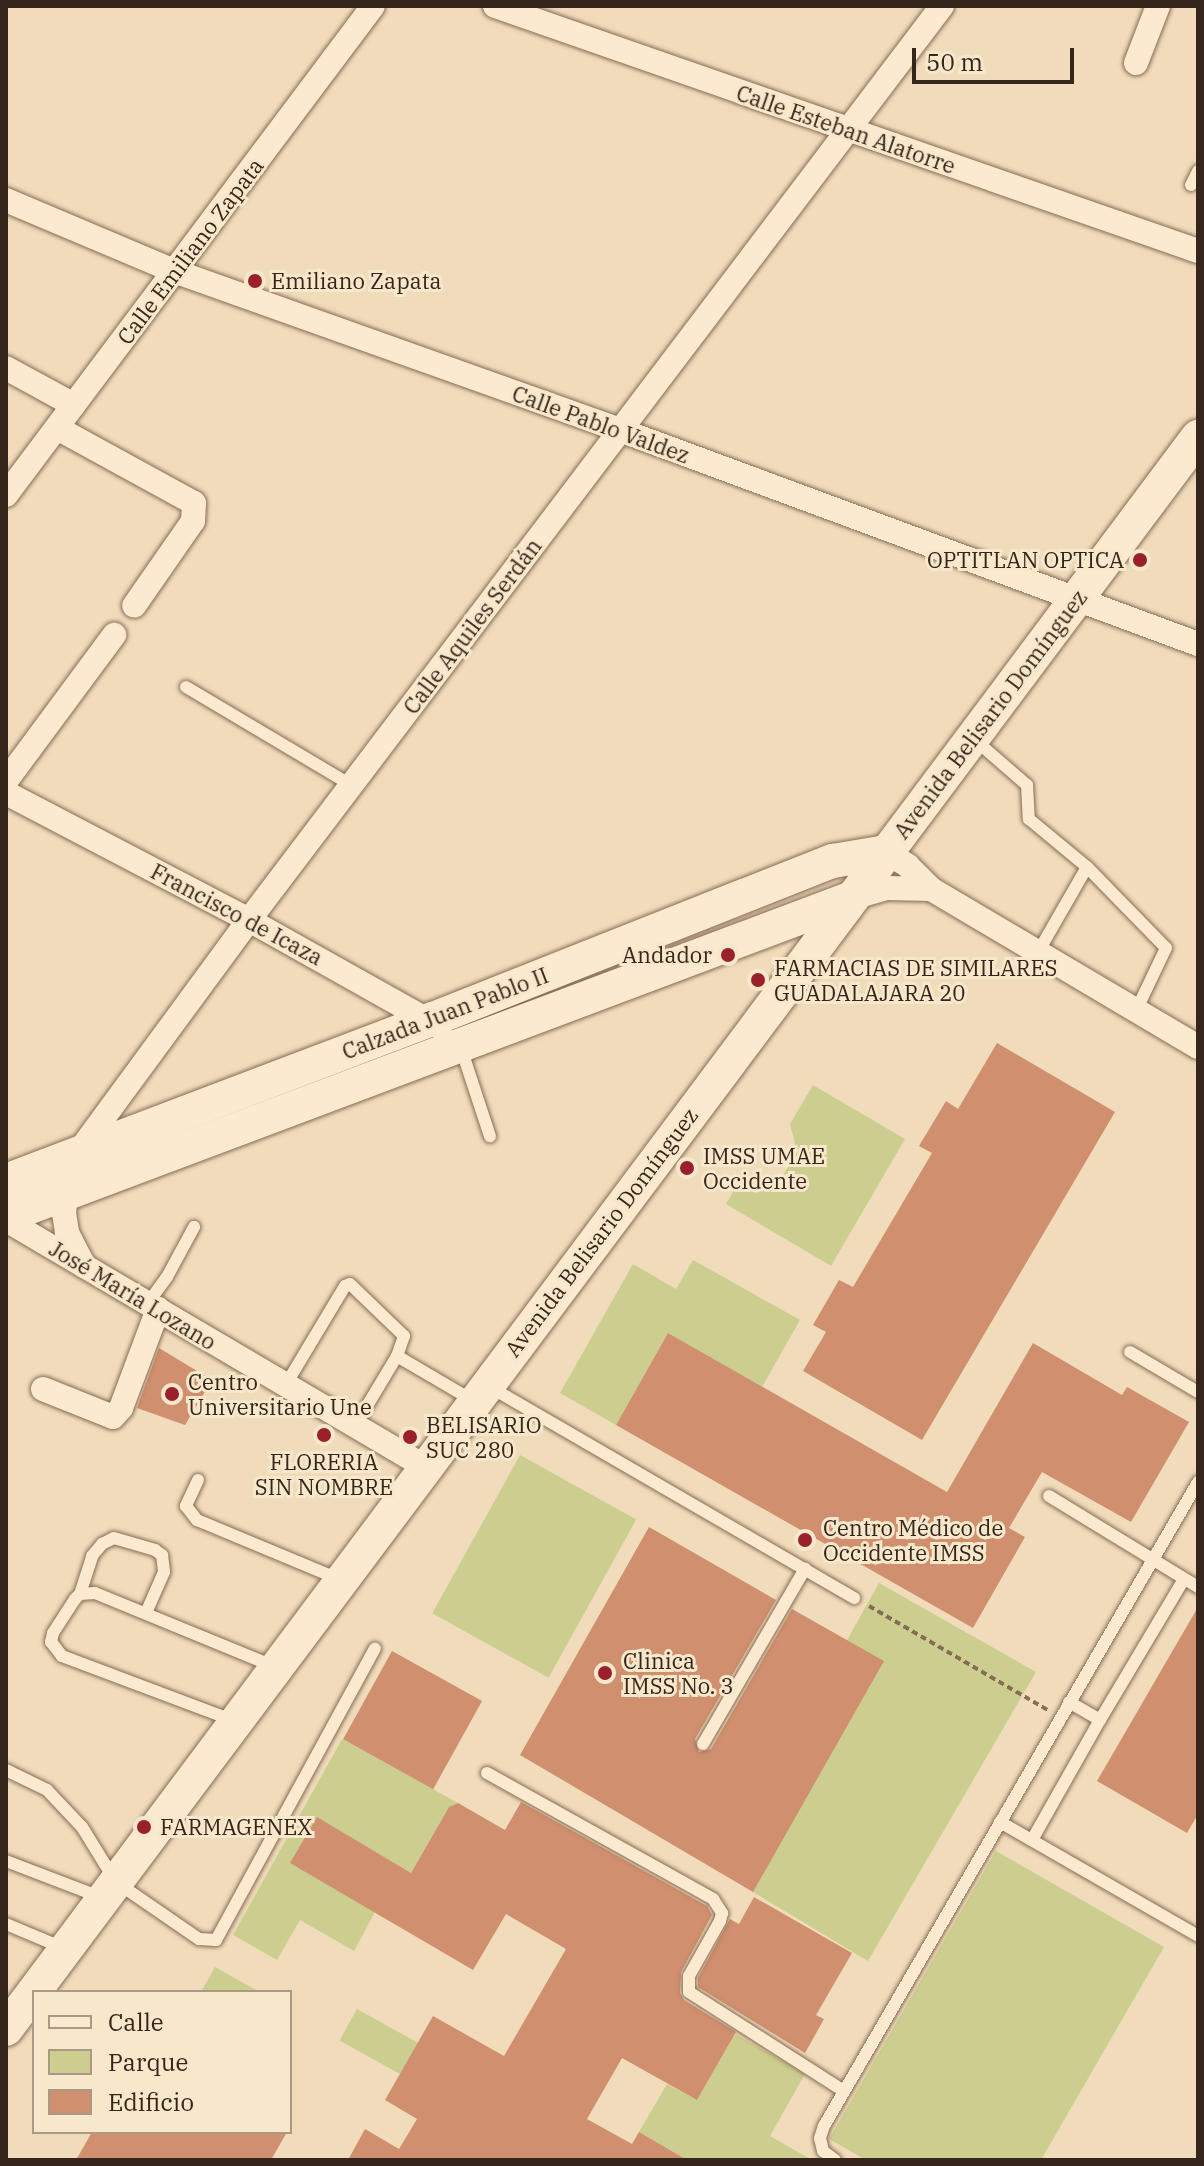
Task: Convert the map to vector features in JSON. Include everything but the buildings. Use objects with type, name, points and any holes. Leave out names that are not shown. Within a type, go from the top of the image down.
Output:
[{"type":"main road","name":"Avenida Belisario Domínguez","points":[[11,2012],[65,1949],[1198,437]]},
{"type":"main road","name":"Calzada Juan Pablo II","points":[[6,1181],[433,1019],[833,861],[886,852]]},
{"type":"main road","name":"Calzada Juan Pablo II","points":[[6,1218],[852,898]]},
{"type":"street","name":"Calle Emiliano Zapata","points":[[6,495],[373,6]]},
{"type":"street","name":"Calle Esteban Alatorre","points":[[495,6],[1198,251]]},
{"type":"street","name":"Calle Aquiles Serdán","points":[[84,1266],[67,1232],[64,1195],[77,1154],[249,920],[942,6]]},
{"type":"street","points":[[1136,63],[1158,6]]},
{"type":"street","name":"Calle Pablo Valdez","points":[[6,200],[174,271],[620,430],[1198,644]]},
{"type":"street","points":[[6,368],[74,405]]},
{"type":"street","points":[[57,428],[194,503],[193,521],[134,606]]},
{"type":"street","points":[[6,781],[114,635]]},
{"type":"street","name":"Francisco de Icaza","points":[[6,793],[433,1019],[460,1045]]},
{"type":"street","points":[[886,852],[908,866],[931,889],[1198,1047]]},
{"type":"street","points":[[852,898],[887,888],[931,889]]},
{"type":"street","name":"José María Lozano","points":[[6,1218],[426,1467]]},
{"type":"street","points":[[43,1389],[113,1417],[121,1408],[153,1306]]},
{"type":"lane","points":[[1191,185],[1198,171]]},
{"type":"lane","points":[[186,687],[351,785]]},
{"type":"lane","points":[[973,738],[1027,785],[1029,819],[1087,867],[1166,948],[1136,1011]]},
{"type":"lane","points":[[1037,954],[1087,867]]},
{"type":"lane","points":[[460,1045],[490,1136]]},
{"type":"lane","points":[[153,1306],[194,1227]]},
{"type":"lane","points":[[285,1386],[345,1286],[350,1284],[404,1336],[397,1356],[355,1426]]},
{"type":"lane","points":[[1130,1352],[1198,1392]]},
{"type":"lane","points":[[397,1356],[481,1393],[854,1598]]},
{"type":"lane","points":[[198,1480],[186,1506],[197,1520],[342,1580]]},
{"type":"lane","points":[[835,2160],[823,2151],[820,2138],[844,2091],[1198,1482]]},
{"type":"lane","points":[[1049,1496],[1198,1587]]},
{"type":"lane","points":[[146,1613],[164,1572],[162,1555],[114,1538],[102,1544],[92,1556],[80,1594],[53,1633],[54,1651],[235,1722]]},
{"type":"lane","points":[[703,1744],[805,1569]]},
{"type":"lane","points":[[1032,1840],[1184,1579]]},
{"type":"lane","points":[[80,1594],[95,1593],[276,1667]]},
{"type":"lane","points":[[6,1861],[109,1890],[199,1939],[216,1940],[375,1648]]},
{"type":"lane","points":[[1069,1702],[1100,1720]]},
{"type":"lane","points":[[6,1770],[47,1790],[82,1827],[109,1890]]},
{"type":"lane","points":[[487,1773],[713,1899],[719,1905],[720,1921],[689,1976],[689,1992],[844,2091]]},
{"type":"lane","points":[[1000,1822],[1198,1936]]},
{"type":"lane","points":[[6,1924],[65,1949]]},
{"type":"path","points":[[854,1598],[1060,1717]]},
{"type":"green space","points":[[813,1085],[905,1139],[831,1266],[726,1204],[744,1173],[774,1190],[797,1152],[790,1124]]},
{"type":"green space","points":[[693,1260],[800,1320],[762,1387],[668,1333],[616,1425],[560,1393],[633,1264],[676,1289]]},
{"type":"green space","points":[[520,1455],[636,1519],[549,1678],[432,1613]]},
{"type":"green space","points":[[879,1583],[1036,1672],[868,1961],[753,1892],[847,1640]]},
{"type":"green space","points":[[342,1739],[458,1803],[449,1807],[411,1873],[317,1818],[375,1912],[354,1951],[300,1920],[277,1960],[233,1935]]},
{"type":"green space","points":[[996,1851],[1164,1947],[1041,2160],[866,2160],[829,2139]]},
{"type":"green space","points":[[215,1967],[256,1990],[202,1990]]},
{"type":"green space","points":[[357,2009],[418,2043],[401,2074],[340,2040]]},
{"type":"green space","points":[[735,2034],[805,2074],[770,2136],[812,2160],[687,2160],[639,2132],[667,2084],[697,2100]]},
{"type":"place","name":"Emiliano Zapata","points":[[255,281]]},
{"type":"place","name":"OPTITLAN OPTICA","points":[[1140,560]]},
{"type":"place","name":"Andador","points":[[728,955]]},
{"type":"place","name":"FARMACIAS DE SIMILARES GUADALAJARA 20","points":[[758,980]]},
{"type":"place","name":"IMSS UMAE Occidente","points":[[687,1168]]},
{"type":"place","name":"Centro Universitario Une","points":[[172,1394]]},
{"type":"place","name":"FLORERIA SIN NOMBRE","points":[[324,1435]]},
{"type":"place","name":"BELISARIO SUC 280","points":[[410,1437]]},
{"type":"place","name":"Centro Médico de Occidente IMSS","points":[[805,1540]]},
{"type":"place","name":"Clinica IMSS No. 3","points":[[605,1673]]},
{"type":"place","name":"FARMAGENEX","points":[[144,1827]]}]
